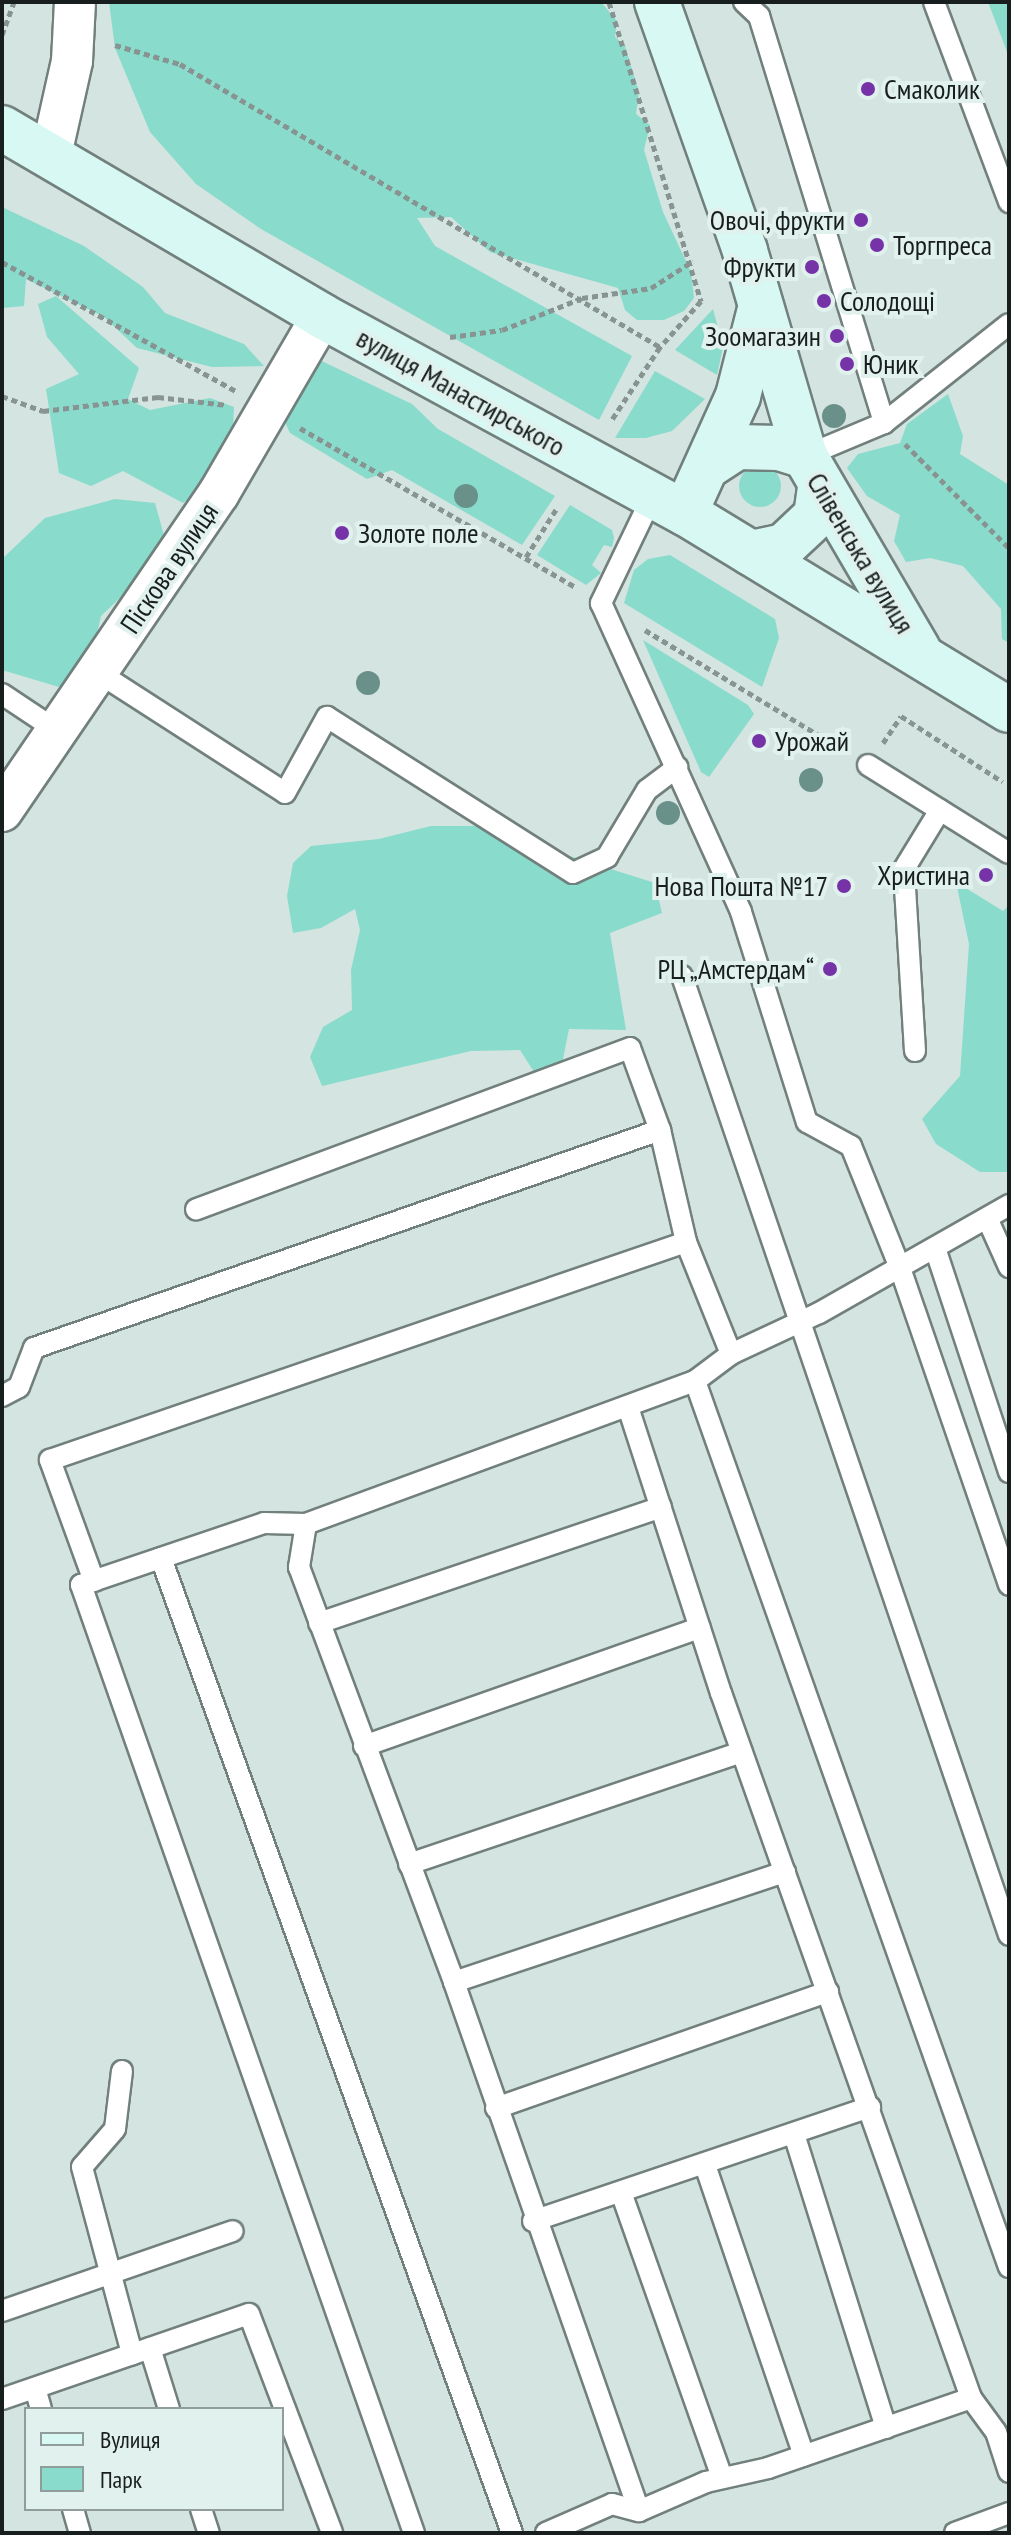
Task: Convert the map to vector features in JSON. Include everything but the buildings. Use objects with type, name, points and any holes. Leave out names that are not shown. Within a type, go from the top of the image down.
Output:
[{"type":"main road","name":"Слівенська вулиця","points":[[657,2],[745,251],[759,313],[813,473],[922,654]]},
{"type":"main road","name":"вулиця Манастирського","points":[[2,128],[322,316],[669,505],[922,654],[1009,710]]},
{"type":"main road","name":"Слівенська вулиця","points":[[669,505],[711,464],[738,396],[759,313]]},
{"type":"main road","points":[[711,464],[737,447],[779,448],[813,473],[816,516],[784,546],[751,553]]},
{"type":"street","points":[[51,155],[72,61],[75,2]]},
{"type":"street","name":"Піскова вулиця","points":[[2,811],[99,673],[268,409],[322,316]]},
{"type":"lane","points":[[744,2],[759,16],[884,423]]},
{"type":"lane","points":[[934,2],[1009,202]]},
{"type":"lane","points":[[813,473],[884,423],[1009,324]]},
{"type":"lane","points":[[669,505],[601,603],[741,912],[807,1122],[851,1146],[900,1268],[1009,1585]]},
{"type":"lane","points":[[99,673],[285,793],[327,717],[573,873],[607,857],[647,790],[677,767]]},
{"type":"lane","points":[[2,694],[59,732]]},
{"type":"lane","points":[[868,765],[1009,853]]},
{"type":"lane","points":[[915,1051],[904,869],[940,810]]},
{"type":"lane","points":[[682,976],[797,1323],[1009,1935]]},
{"type":"lane","points":[[196,1209],[630,1048],[660,1130],[686,1242],[731,1354]]},
{"type":"lane","points":[[2,1396],[19,1387],[34,1348],[660,1130]]},
{"type":"lane","points":[[414,2533],[81,1585],[264,1523],[306,1524],[695,1381],[731,1354],[900,1268],[1009,1205]]},
{"type":"lane","points":[[987,1218],[1009,1267]]},
{"type":"lane","points":[[94,1581],[50,1460],[686,1242]]},
{"type":"lane","points":[[935,1248],[1009,1472]]},
{"type":"lane","points":[[695,1381],[1009,2267]]},
{"type":"lane","points":[[628,1407],[742,1752],[971,2398],[996,2432],[1009,2472]]},
{"type":"lane","points":[[319,1623],[661,1507]]},
{"type":"lane","points":[[306,1524],[299,1567],[454,1982],[533,2221],[639,2511]]},
{"type":"lane","points":[[161,1558],[512,2533]]},
{"type":"lane","points":[[364,1746],[700,1628]]},
{"type":"lane","points":[[409,1864],[742,1752]]},
{"type":"lane","points":[[454,1982],[785,1872]]},
{"type":"lane","points":[[496,2108],[828,1992]]},
{"type":"lane","points":[[122,2071],[115,2129],[82,2167],[109,2255],[107,2274],[168,2407]]},
{"type":"lane","points":[[533,2221],[622,2195],[870,2107]]},
{"type":"lane","points":[[794,2134],[886,2428]]},
{"type":"lane","points":[[705,2165],[804,2456]]},
{"type":"lane","points":[[622,2195],[722,2478]]},
{"type":"lane","points":[[2,2311],[233,2231]]},
{"type":"lane","points":[[2,2399],[249,2314],[332,2533]]},
{"type":"lane","points":[[35,2388],[40,2407]]},
{"type":"lane","points":[[546,2533],[612,2504],[639,2511],[722,2478],[804,2456],[971,2398]]},
{"type":"lane","points":[[74,2511],[80,2533]]},
{"type":"lane","points":[[202,2511],[209,2533]]},
{"type":"lane","points":[[955,2533],[1009,2513]]},
{"type":"path","points":[[2,35],[14,2]]},
{"type":"path","points":[[609,2],[693,261],[701,301],[660,347],[611,421]]},
{"type":"path","points":[[115,48],[180,64],[582,298],[660,347]]},
{"type":"path","points":[[450,337],[502,330],[582,298],[651,288],[693,261]]},
{"type":"path","points":[[2,262],[526,557],[868,765],[901,716],[1003,782]]},
{"type":"path","points":[[2,396],[43,411],[158,397],[268,409]]},
{"type":"path","points":[[884,423],[1009,548]]},
{"type":"path","points":[[526,557],[557,508]]},
{"type":"green space","points":[[109,2],[601,2],[617,21],[615,37],[625,46],[639,92],[636,114],[650,125],[644,150],[663,212],[691,272],[694,298],[684,311],[664,320],[637,320],[625,310],[618,288],[490,252],[451,217],[417,218],[435,246],[632,356],[599,420],[261,229],[196,184],[150,132],[115,48]]},
{"type":"green space","points":[[988,2],[1009,2],[1009,57]]},
{"type":"green space","points":[[2,207],[84,246],[143,287],[165,313],[244,344],[264,366],[212,367],[137,348],[104,317],[26,279],[24,306],[2,308]]},
{"type":"green space","points":[[56,296],[139,368],[128,399],[150,410],[210,398],[234,407],[231,463],[183,503],[123,471],[91,486],[59,473],[46,389],[79,374],[47,337],[38,304]]},
{"type":"green space","points":[[713,309],[723,347],[717,375],[675,350]]},
{"type":"green space","points":[[309,355],[412,404],[438,429],[555,496],[522,545],[392,470],[367,479],[290,433],[279,409]]},
{"type":"green space","points":[[655,371],[705,399],[672,431],[646,438],[615,438]]},
{"type":"green space","points":[[948,394],[963,436],[960,454],[1009,485],[1009,643],[1002,639],[1001,609],[963,566],[930,558],[906,562],[894,541],[900,515],[867,496],[847,468],[858,454],[900,443],[907,424]]},
{"type":"green space","points":[[760,465],[775,471],[781,486],[775,501],[760,507],[745,501],[739,486],[745,471]]},
{"type":"green space","points":[[115,499],[155,503],[165,539],[149,570],[101,616],[91,660],[69,690],[2,670],[2,559],[45,518]]},
{"type":"green space","points":[[570,505],[612,530],[614,538],[612,547],[604,545],[592,565],[601,573],[586,585],[537,555]]},
{"type":"green space","points":[[670,555],[775,619],[779,638],[762,687],[624,603],[634,570],[648,559]]},
{"type":"green space","points":[[643,640],[748,705],[754,714],[709,777],[701,772]]},
{"type":"green space","points":[[431,826],[475,826],[655,883],[662,913],[610,933],[626,1030],[569,1029],[562,1064],[536,1075],[520,1050],[471,1051],[322,1086],[310,1057],[323,1027],[352,1010],[351,970],[360,930],[355,909],[321,928],[293,933],[287,896],[293,863],[311,846],[379,839]]},
{"type":"green space","points":[[956,882],[1003,911],[1009,905],[1009,1172],[980,1172],[936,1144],[922,1119],[960,1076],[969,944]]},
{"type":"place","name":"Смаколик","points":[[868,89]]},
{"type":"place","name":"Овочі, фрукти","points":[[861,220]]},
{"type":"place","name":"Торгпреса","points":[[877,245]]},
{"type":"place","name":"Фрукти","points":[[812,267]]},
{"type":"place","name":"Солодощі","points":[[824,301]]},
{"type":"place","name":"Зоомагазин","points":[[837,336]]},
{"type":"place","name":"Юник","points":[[847,364]]},
{"type":"place","name":"Золоте поле","points":[[342,533]]},
{"type":"place","name":"Урожай","points":[[759,741]]},
{"type":"place","name":"Христина","points":[[986,875]]},
{"type":"place","name":"Нова Пошта №17","points":[[844,886]]},
{"type":"place","name":"РЦ „Амстердам“","points":[[830,969]]}]
